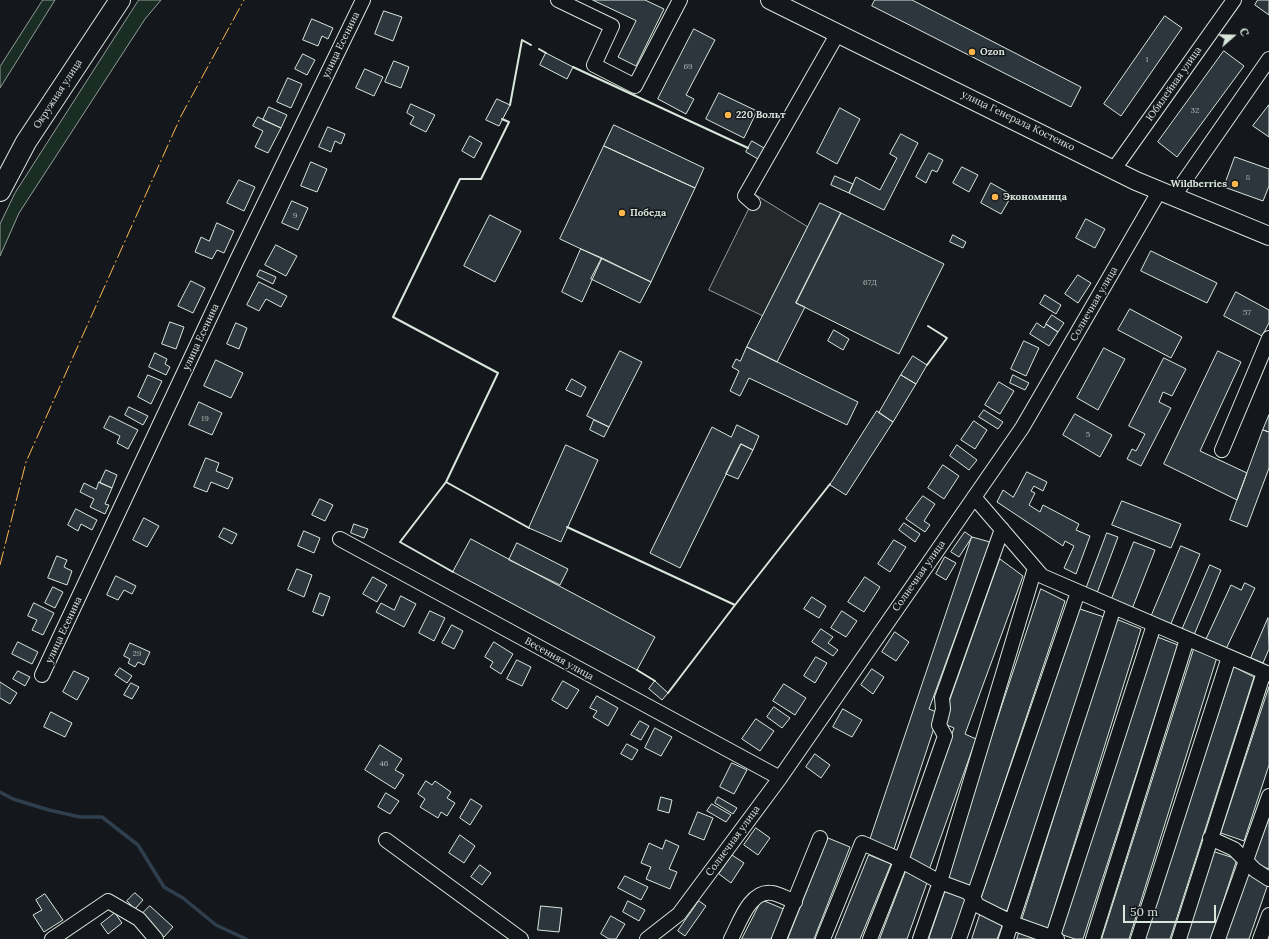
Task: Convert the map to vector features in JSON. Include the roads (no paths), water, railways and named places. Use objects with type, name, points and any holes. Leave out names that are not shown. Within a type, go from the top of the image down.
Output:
[{"type":"highway","name":"Окружная улица","points":[[0,191],[26,142],[120,0]]},
{"type":"main road","name":"улица Генерала Костенко","points":[[778,2],[1114,169],[1269,236]]},
{"type":"street","name":"улица Есенина","points":[[42,676],[236,262],[363,0]]},
{"type":"street","points":[[558,0],[612,26],[594,65],[635,86],[680,0]]},
{"type":"street","name":"Юбилейная улица","points":[[1114,169],[1234,0]]},
{"type":"street","points":[[753,203],[745,196],[838,33]]},
{"type":"street","name":"Солнечная улица","points":[[647,939],[679,914],[780,778],[1022,428],[1167,193],[1269,59]]},
{"type":"street","points":[[1222,450],[1269,338]]},
{"type":"street","points":[[974,497],[1042,576],[1266,673],[1210,838],[1179,939]]},
{"type":"street","points":[[870,939],[901,861],[945,736],[939,726],[943,709],[942,698],[1002,529]]},
{"type":"street","name":"Весенняя улица","points":[[340,539],[780,778]]},
{"type":"street","points":[[920,939],[940,882],[1035,568]]},
{"type":"street","points":[[959,939],[1078,592]]},
{"type":"street","points":[[1006,939],[1114,607]]},
{"type":"street","points":[[822,939],[862,843],[901,861],[940,882],[967,892],[973,897],[977,905],[1054,938],[1154,624]]},
{"type":"street","points":[[1093,939],[1187,639]]},
{"type":"street","points":[[1138,939],[1229,657]]},
{"type":"street","points":[[1218,939],[1269,796]]},
{"type":"street","points":[[779,939],[820,838]]},
{"type":"street","points":[[1210,838],[1234,849],[1255,870],[1269,879]]},
{"type":"street","points":[[386,840],[521,939]]},
{"type":"street","points":[[731,939],[751,902],[760,894],[771,892],[795,902]]},
{"type":"street","points":[[52,939],[108,901],[139,919],[156,939]]},
{"type":"street","points":[[1260,939],[1269,915]]},
{"type":"waterway","points":[[0,792],[13,799],[49,810],[80,817],[102,817],[138,845],[164,887],[183,898],[216,925],[246,939]]},
{"type":"place","name":"Ozon","points":[[972,52]]},
{"type":"place","name":"220 Вольт","points":[[728,115]]},
{"type":"place","name":"Wildberries","points":[[1235,184]]},
{"type":"place","name":"Экономница","points":[[995,197]]},
{"type":"place","name":"Победа","points":[[622,213]]}]
